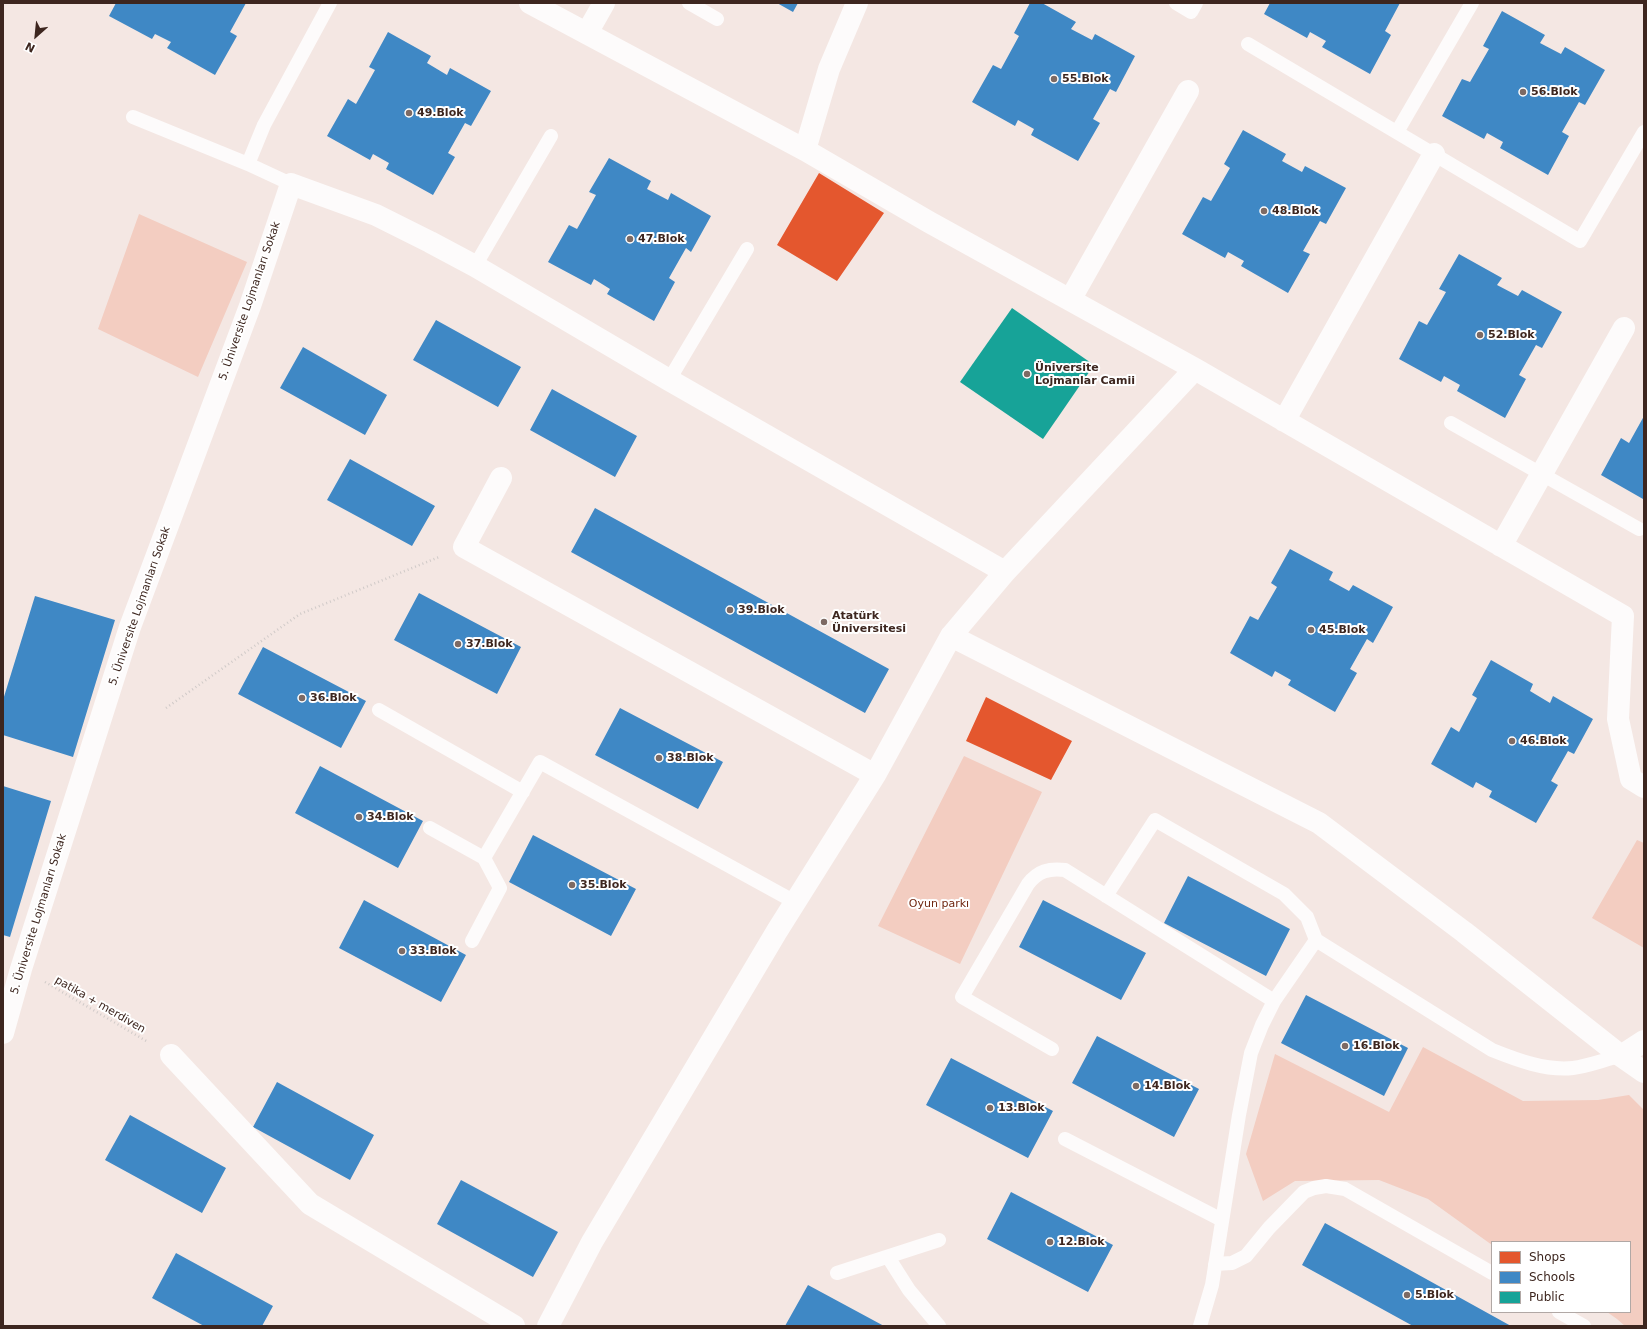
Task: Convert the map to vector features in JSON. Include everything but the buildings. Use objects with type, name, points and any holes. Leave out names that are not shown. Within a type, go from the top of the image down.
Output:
[{"type":"street","points":[[530,3],[805,150],[929,222],[1195,369],[1623,616],[1618,719],[1631,779],[1644,787]]},
{"type":"street","points":[[587,33],[604,3]]},
{"type":"street","points":[[805,150],[829,69],[857,3]]},
{"type":"street","points":[[1070,300],[1188,91]]},
{"type":"street","points":[[1284,421],[1434,154]]},
{"type":"street","points":[[291,184],[376,215],[475,266],[669,380],[1005,572]]},
{"type":"street","name":"5. Üniversite Lojmanları Sokak","points":[[3,1033],[7,1004],[21,969],[130,627],[250,306],[291,184]]},
{"type":"street","points":[[1501,546],[1624,328]]},
{"type":"street","points":[[548,1326],[592,1242],[795,902],[875,775],[951,636],[1005,572],[1195,369]]},
{"type":"street","points":[[501,478],[464,547],[875,775]]},
{"type":"street","points":[[951,636],[1319,823],[1464,932],[1621,1056],[1644,1072]]},
{"type":"street","points":[[1621,1056],[1644,1041]]},
{"type":"street","points":[[171,1055],[310,1204],[514,1326]]},
{"type":"lane","points":[[248,164],[264,125],[330,3]]},
{"type":"lane","points":[[689,3],[718,19]]},
{"type":"lane","points":[[1176,3],[1191,12],[1196,3]]},
{"type":"lane","points":[[1397,132],[1472,3]]},
{"type":"lane","points":[[1248,44],[1580,241],[1644,132]]},
{"type":"lane","points":[[133,117],[248,164],[291,184]]},
{"type":"lane","points":[[475,266],[551,136]]},
{"type":"lane","points":[[669,380],[747,249]]},
{"type":"lane","points":[[1451,423],[1639,529]]},
{"type":"lane","points":[[379,710],[523,792]]},
{"type":"lane","points":[[484,858],[540,762],[795,902]]},
{"type":"lane","points":[[1106,896],[1155,820],[1284,894],[1307,917],[1316,940],[1492,1050],[1513,1059],[1536,1064],[1573,1068],[1621,1056]]},
{"type":"lane","points":[[430,828],[484,858],[500,888],[472,941]]},
{"type":"lane","points":[[1052,1049],[962,997],[1028,884],[1040,872],[1057,869],[1065,870],[1274,1001]]},
{"type":"lane","points":[[1200,1326],[1212,1285],[1239,1115],[1251,1053],[1262,1025],[1274,1001],[1316,940]]},
{"type":"lane","points":[[1066,1139],[1222,1220]]},
{"type":"lane","points":[[1215,1264],[1232,1263],[1246,1256],[1269,1228],[1304,1192],[1314,1188],[1326,1186],[1345,1189],[1491,1272]]},
{"type":"lane","points":[[837,1273],[939,1240]]},
{"type":"lane","points":[[888,1257],[909,1290],[939,1326]]},
{"type":"lane","points":[[1561,1313],[1584,1326]]},
{"type":"path","points":[[166,708],[300,614],[464,547]]},
{"type":"path","name":"patika + merdiven","points":[[21,969],[171,1055]]},
{"type":"green space","points":[[139,214],[247,262],[198,377],[98,329]]},
{"type":"green space","name":"Oyun parkı","points":[[964,756],[1042,792],[960,964],[878,926]]},
{"type":"green space","points":[[1637,840],[1644,843],[1644,948],[1592,918]]},
{"type":"green space","points":[[1423,1047],[1523,1101],[1598,1100],[1629,1095],[1644,1110],[1644,1326],[1625,1326],[1608,1313],[1631,1313],[1631,1241],[1491,1241],[1491,1244],[1428,1199],[1379,1180],[1295,1181],[1263,1201],[1246,1154],[1275,1054],[1389,1112]]},
{"type":"place","name":"55.Blok","points":[[1054,79]]},
{"type":"place","name":"56.Blok","points":[[1523,92]]},
{"type":"place","name":"49.Blok","points":[[409,113]]},
{"type":"place","name":"48.Blok","points":[[1264,211]]},
{"type":"place","name":"47.Blok","points":[[630,239]]},
{"type":"place","name":"52.Blok","points":[[1480,335]]},
{"type":"place","name":"Üniversite Lojmanlar Camii","points":[[1027,374]]},
{"type":"place","name":"39.Blok","points":[[730,610]]},
{"type":"place","name":"Atatürk Üniversitesi","points":[[824,622]]},
{"type":"place","name":"45.Blok","points":[[1311,630]]},
{"type":"place","name":"37.Blok","points":[[458,644]]},
{"type":"place","name":"36.Blok","points":[[302,698]]},
{"type":"place","name":"46.Blok","points":[[1512,741]]},
{"type":"place","name":"38.Blok","points":[[659,758]]},
{"type":"place","name":"34.Blok","points":[[359,817]]},
{"type":"place","name":"35.Blok","points":[[572,885]]},
{"type":"place","name":"33.Blok","points":[[402,951]]},
{"type":"place","name":"16.Blok","points":[[1345,1046]]},
{"type":"place","name":"14.Blok","points":[[1136,1086]]},
{"type":"place","name":"13.Blok","points":[[990,1108]]},
{"type":"place","name":"12.Blok","points":[[1050,1242]]},
{"type":"place","name":"5.Blok","points":[[1407,1295]]}]
